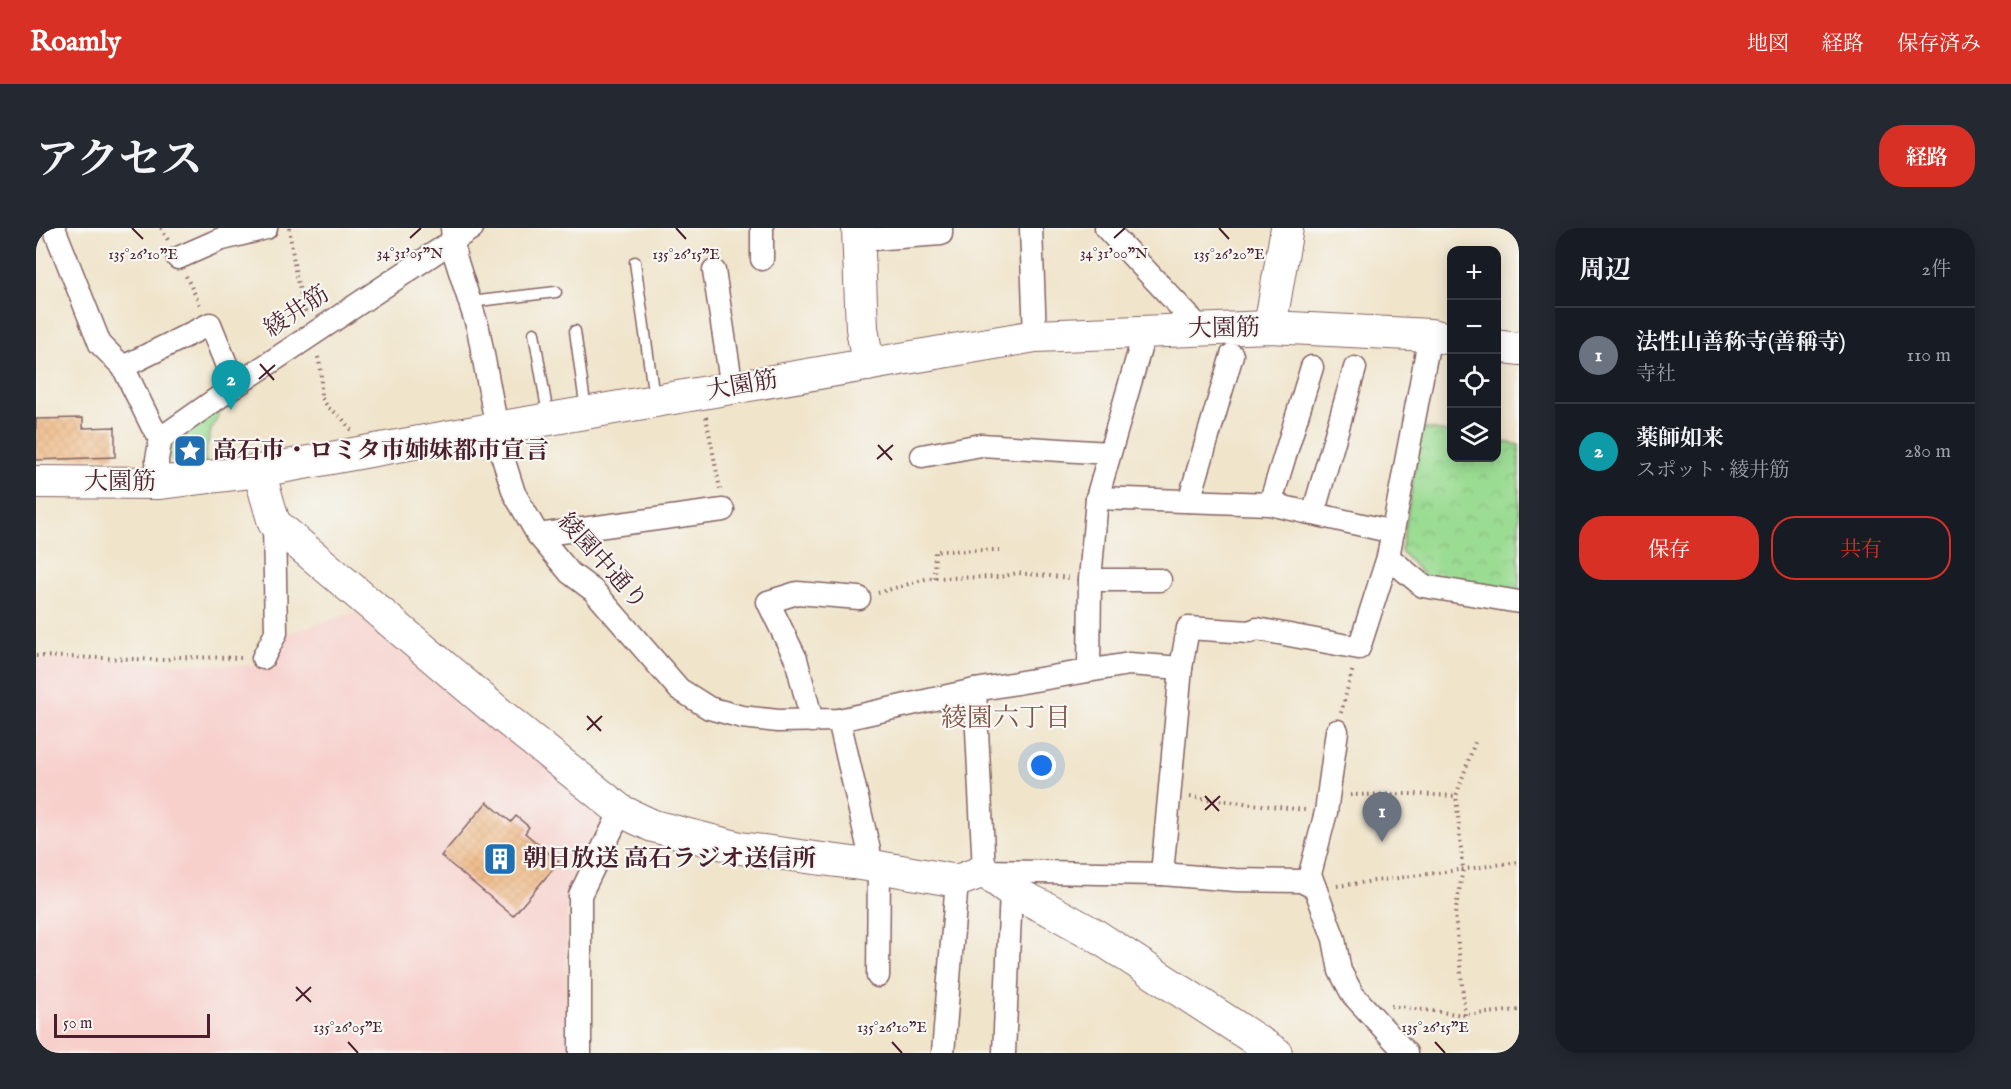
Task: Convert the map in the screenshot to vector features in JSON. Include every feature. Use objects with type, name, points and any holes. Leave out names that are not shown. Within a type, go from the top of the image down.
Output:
[{"type":"street","points":[[54,228],[100,344],[123,367],[152,426],[161,438],[157,459],[159,483]]},
{"type":"street","points":[[178,258],[219,240],[266,228]]},
{"type":"street","points":[[762,228],[762,259]]},
{"type":"street","points":[[868,365],[862,328],[858,234],[941,234],[941,228]]},
{"type":"street","points":[[1031,228],[1035,336]]},
{"type":"street","points":[[1106,228],[1201,329]]},
{"type":"street","points":[[1270,327],[1287,228]]},
{"type":"street","name":"綾井筋","points":[[161,438],[459,232]]},
{"type":"street","name":"綾園中通り","points":[[459,232],[455,256],[478,328],[502,455],[514,493],[538,536],[570,573],[594,591],[679,688],[709,708],[742,717],[778,721],[839,720],[975,690],[1089,670],[1129,664],[1181,668]]},
{"type":"street","points":[[714,272],[732,388]]},
{"type":"street","points":[[123,367],[210,324],[235,386]]},
{"type":"street","name":"大園筋","points":[[36,482],[159,483],[259,471],[587,412],[1035,336],[1270,327],[1441,337]]},
{"type":"street","points":[[1089,670],[1090,580],[1097,498],[1145,331]]},
{"type":"street","points":[[1162,874],[1181,668],[1188,628],[1250,633],[1257,629],[1359,648],[1388,557],[1441,337]]},
{"type":"street","points":[[1501,346],[1519,349]]},
{"type":"street","points":[[1189,501],[1232,355]]},
{"type":"street","points":[[1270,504],[1312,367]]},
{"type":"street","points":[[1313,514],[1355,368]]},
{"type":"street","points":[[922,456],[981,446],[1109,453]]},
{"type":"street","points":[[259,471],[274,523],[276,633],[263,658]]},
{"type":"street","points":[[1097,498],[1270,504],[1393,532]]},
{"type":"street","points":[[538,536],[723,510]]},
{"type":"street","points":[[274,523],[506,719],[621,811],[653,826],[740,848],[873,866],[971,876],[1162,874],[1234,880],[1301,880],[1315,888]]},
{"type":"street","points":[[1388,557],[1423,586],[1519,602]]},
{"type":"street","points":[[1090,580],[1160,580]]},
{"type":"street","points":[[812,721],[796,659],[768,602],[797,592],[860,598]]},
{"type":"street","points":[[943,1053],[971,876],[975,690]]},
{"type":"street","points":[[839,720],[873,866],[878,976]]},
{"type":"street","points":[[1337,731],[1327,804],[1310,874],[1334,939],[1340,971],[1353,995],[1407,1053]]},
{"type":"street","points":[[580,1053],[580,895],[621,811]]},
{"type":"street","points":[[971,876],[1011,891],[1095,935],[1275,1053]]},
{"type":"street","points":[[1004,1053],[1011,891]]},
{"type":"lane","points":[[635,262],[654,401]]},
{"type":"lane","points":[[470,302],[556,292]]},
{"type":"lane","points":[[575,331],[587,412]]},
{"type":"lane","points":[[534,333],[548,419]]},
{"type":"path","points":[[289,228],[296,276],[305,314],[314,333],[321,371],[321,397],[328,407],[341,417],[355,436],[358,453]]},
{"type":"path","points":[[705,410],[723,510]]},
{"type":"path","points":[[934,578],[935,551],[999,550]]},
{"type":"path","points":[[860,598],[934,578],[1000,577],[1017,573],[1090,580]]},
{"type":"path","points":[[1337,731],[1359,648]]},
{"type":"path","points":[[36,656],[166,660],[175,657],[263,658]]},
{"type":"path","points":[[1465,1015],[1455,914],[1463,869],[1456,796],[1476,739]]},
{"type":"path","points":[[1168,795],[1327,804],[1409,794],[1456,796]]},
{"type":"path","points":[[1315,888],[1519,862]]},
{"type":"path","points":[[1353,995],[1388,1006],[1465,1015],[1519,1010]]},
{"type":"shaded area","points":[[356,612],[608,811],[567,891],[565,1010],[569,1053],[36,1053],[36,659],[261,666],[278,636]]},
{"type":"green space","points":[[227,400],[211,430],[205,455],[207,467],[178,467],[169,457],[170,447]]},
{"type":"green space","points":[[1422,428],[1447,432],[1447,462],[1501,462],[1501,442],[1519,445],[1519,593],[1425,577],[1401,551]]},
{"type":"building","points":[[83,418],[83,428],[115,427],[115,457],[36,460],[36,419]]},
{"type":"building","name":"朝日放送 高石ラジオ送信所","points":[[487,802],[511,822],[516,816],[529,827],[525,833],[559,862],[513,916],[441,856]]},
{"type":"place","name":"薬師如来","points":[[231,410]]},
{"type":"place","name":"高石市・ロミタ市姉妹都市宣言","points":[[190,451]]},
{"type":"place","name":"法性山善称寺(善稱寺)","points":[[1382,842]]},
{"type":"place","name":"朝日放送 高石ラジオ送信所","points":[[500,859]]},
{"type":"district","name":"綾園六丁目","points":[[1006,718]]}]
